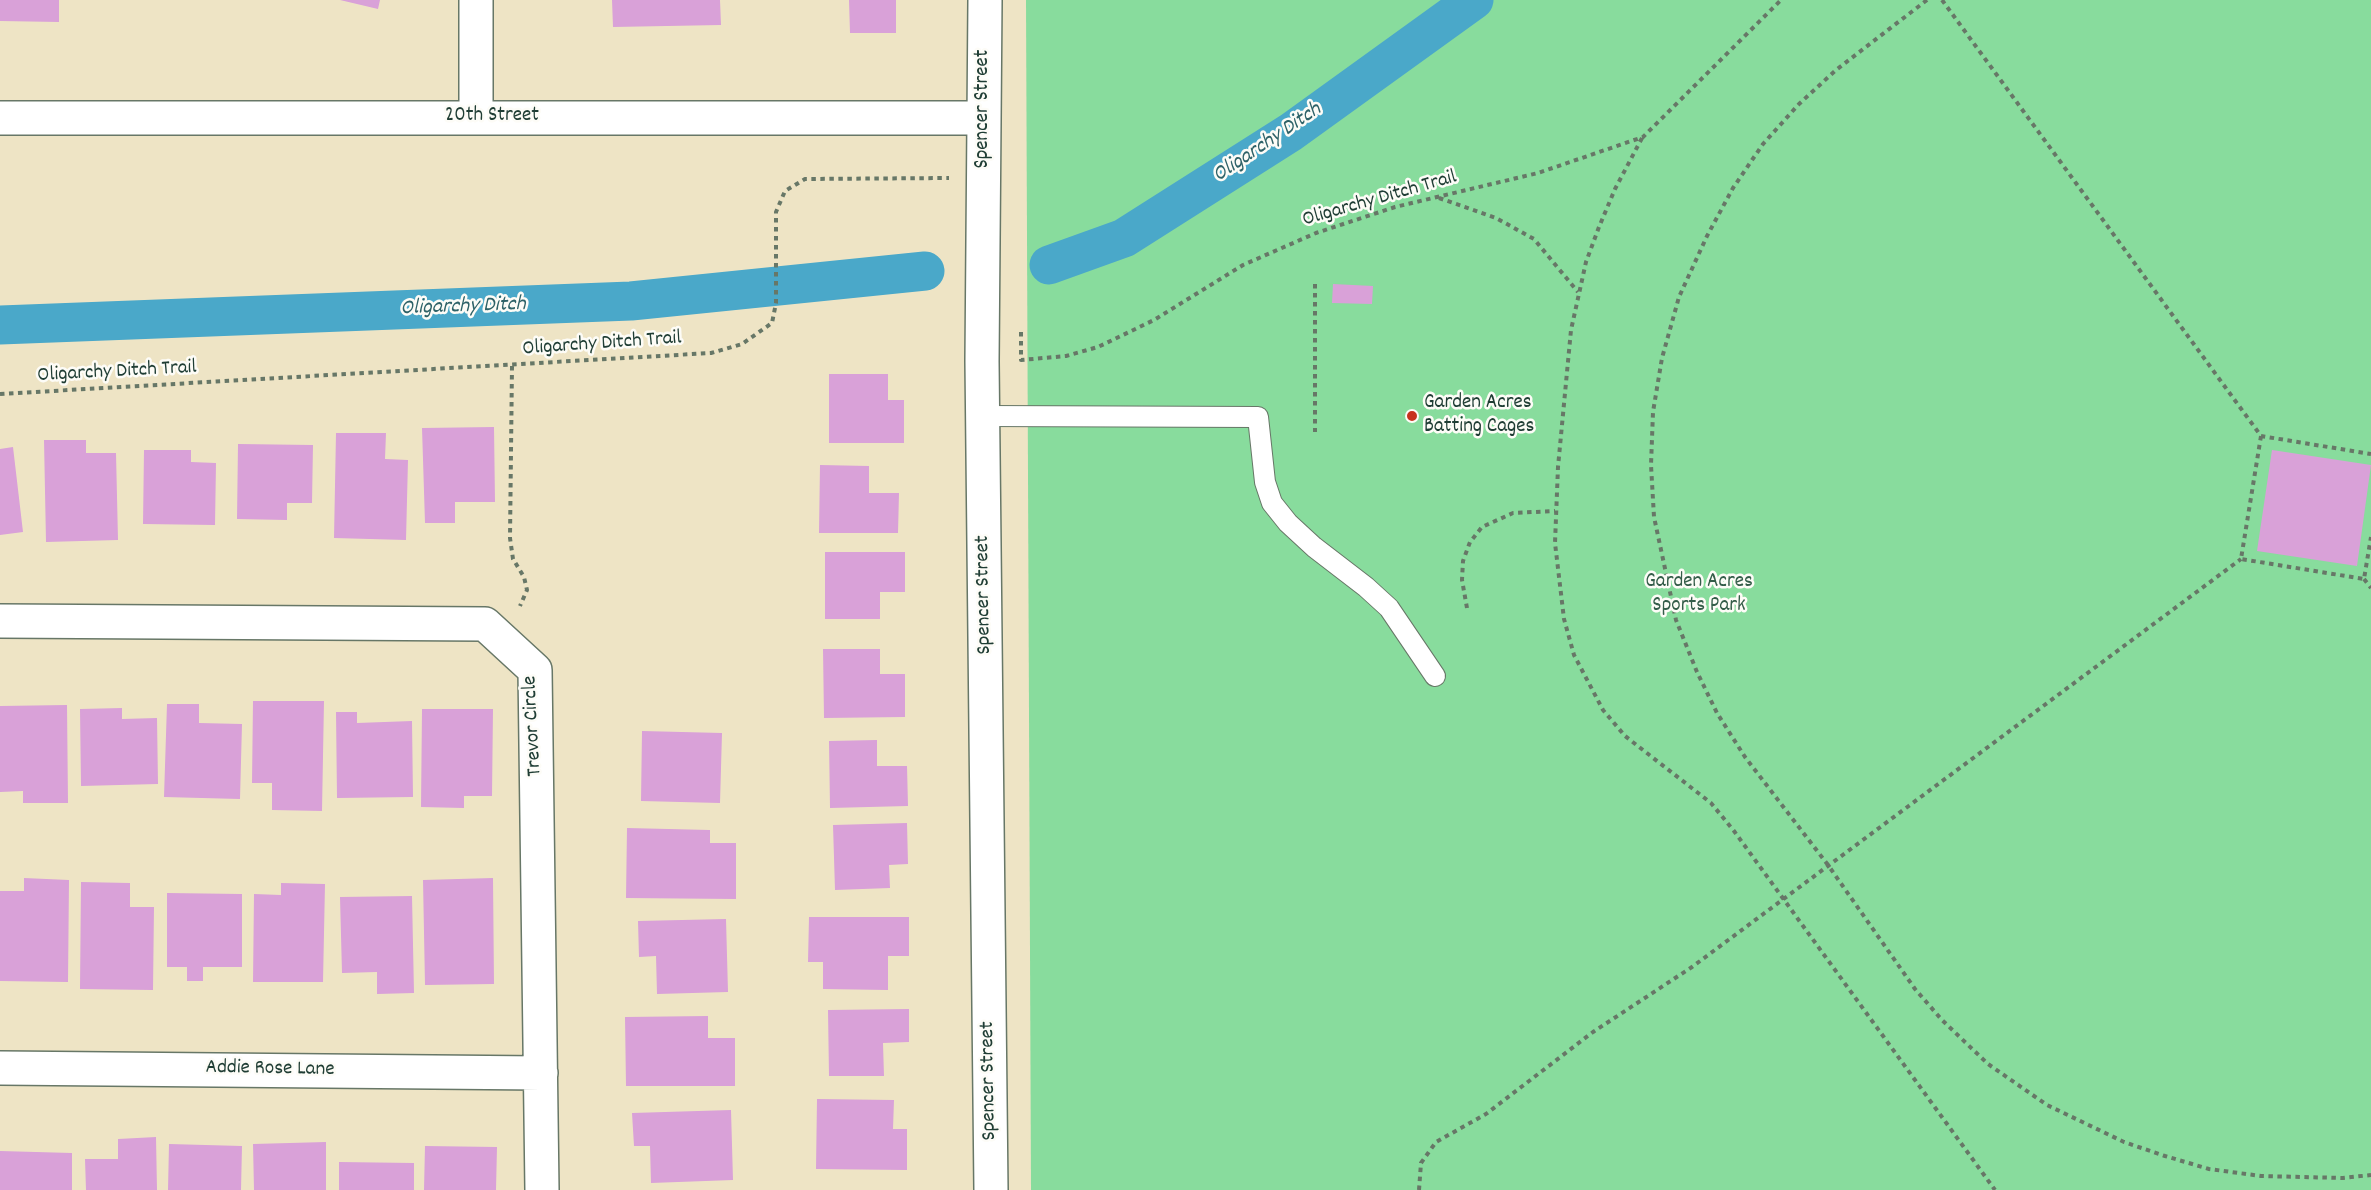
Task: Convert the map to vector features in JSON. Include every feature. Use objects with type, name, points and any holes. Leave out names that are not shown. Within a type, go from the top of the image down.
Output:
[{"type":"street","points":[[476,0],[476,117]]},
{"type":"street","name":"Spencer Street","points":[[985,0],[983,289],[991,1190]]},
{"type":"street","name":"20th Street","points":[[0,118],[984,118]]},
{"type":"street","name":"Trevor Circle","points":[[0,621],[485,624],[535,670],[542,1190]]},
{"type":"street","name":"Addie Rose Lane","points":[[0,1068],[541,1073]]},
{"type":"lane","points":[[984,416],[1258,417],[1265,482],[1272,503],[1288,524],[1389,608],[1435,676]]},
{"type":"path","name":"Oligarchy Ditch Trail","points":[[1021,326],[1021,360],[1066,356],[1098,347],[1130,334],[1243,265],[1277,249],[1361,218],[1538,173],[1643,137],[1781,0]]},
{"type":"path","points":[[1927,0],[1836,70],[1799,104],[1763,144],[1733,188],[1707,236],[1679,297],[1662,358],[1653,412],[1650,465],[1654,517],[1676,621],[1717,713],[1745,757],[1828,865],[1888,951],[1942,1020],[1988,1064],[2048,1105],[2124,1142],[2209,1169],[2298,1178],[2343,1178],[2371,1175]]},
{"type":"path","points":[[1942,0],[2261,436],[2371,454]]},
{"type":"path","points":[[1643,137],[1599,227],[1578,292],[1566,376],[1556,511],[1556,552],[1564,619],[1574,655],[1585,679],[1604,710],[1625,736],[1712,803],[1995,1190]]},
{"type":"path","name":"Oligarchy Ditch Trail","points":[[0,394],[711,353],[742,344],[772,322],[776,303],[776,212],[785,191],[805,179],[984,177]]},
{"type":"path","points":[[1438,197],[1496,218],[1534,239],[1578,292]]},
{"type":"path","points":[[1315,284],[1315,432]]},
{"type":"path","points":[[505,642],[527,590],[524,577],[513,559],[510,538],[512,366]]},
{"type":"path","points":[[1419,1190],[1421,1163],[1436,1142],[1486,1114],[1593,1032],[1692,967],[2241,559],[2261,436]]},
{"type":"path","points":[[1467,608],[1462,580],[1463,561],[1470,542],[1482,527],[1513,513],[1556,511]]},
{"type":"path","points":[[2364,579],[2371,537]]},
{"type":"path","points":[[2241,559],[2364,579],[2371,588]]},
{"type":"green space","name":"Garden Acres Sports Park","points":[[1026,0],[2371,0],[2371,1190],[1031,1190]]},
{"type":"building","points":[[0,0],[59,0],[59,22],[0,21]]},
{"type":"building","points":[[340,0],[380,0],[378,9]]},
{"type":"building","points":[[612,0],[720,0],[721,25],[613,27]]},
{"type":"building","points":[[849,0],[896,0],[896,33],[850,33]]},
{"type":"building","points":[[1333,284],[1373,286],[1372,304],[1332,303]]},
{"type":"building","points":[[829,374],[888,374],[888,400],[904,400],[904,443],[829,443]]},
{"type":"building","points":[[494,427],[495,502],[455,502],[455,523],[425,523],[422,428]]},
{"type":"building","points":[[336,433],[386,433],[385,459],[408,460],[406,540],[334,538]]},
{"type":"building","points":[[44,440],[86,440],[86,453],[116,453],[118,540],[46,542]]},
{"type":"building","points":[[238,444],[313,445],[312,503],[287,503],[287,520],[237,519]]},
{"type":"building","points":[[13,447],[23,532],[0,535],[0,449]]},
{"type":"building","points":[[144,450],[191,450],[191,462],[216,463],[215,525],[143,524]]},
{"type":"building","points":[[2272,450],[2371,465],[2357,566],[2257,551]]},
{"type":"building","points":[[820,465],[869,466],[869,493],[899,493],[898,533],[819,533]]},
{"type":"building","points":[[825,552],[905,552],[905,592],[880,592],[880,619],[825,619]]},
{"type":"building","points":[[823,649],[880,649],[880,674],[905,674],[905,717],[824,718]]},
{"type":"building","points":[[253,701],[324,701],[322,811],[272,810],[272,783],[252,783]]},
{"type":"building","points":[[167,704],[199,704],[199,723],[242,724],[240,799],[164,797]]},
{"type":"building","points":[[67,705],[68,803],[23,803],[23,791],[0,792],[0,706]]},
{"type":"building","points":[[122,708],[122,719],[157,718],[158,784],[81,786],[80,709]]},
{"type":"building","points":[[422,709],[493,709],[492,796],[464,796],[464,808],[421,807]]},
{"type":"building","points":[[336,712],[357,712],[357,723],[412,721],[413,797],[337,798]]},
{"type":"building","points":[[642,731],[722,733],[720,803],[641,801]]},
{"type":"building","points":[[877,740],[877,766],[907,766],[908,806],[830,808],[829,741]]},
{"type":"building","points":[[907,823],[908,864],[889,865],[890,888],[835,890],[833,825]]},
{"type":"building","points":[[627,828],[710,830],[710,843],[736,843],[736,899],[626,898]]},
{"type":"building","points":[[24,878],[69,880],[68,982],[0,981],[0,891],[24,891]]},
{"type":"building","points":[[493,878],[494,984],[425,985],[423,880]]},
{"type":"building","points":[[81,882],[130,883],[130,907],[154,907],[153,990],[80,989]]},
{"type":"building","points":[[281,883],[325,884],[323,982],[253,982],[254,894],[281,895]]},
{"type":"building","points":[[167,893],[242,894],[242,967],[203,967],[203,981],[187,981],[187,967],[167,967]]},
{"type":"building","points":[[412,896],[414,993],[377,994],[377,972],[342,973],[340,897]]},
{"type":"building","points":[[809,917],[909,917],[909,956],[888,956],[888,990],[823,989],[823,962],[808,962]]},
{"type":"building","points":[[726,919],[728,992],[657,994],[656,956],[639,957],[638,921]]},
{"type":"building","points":[[909,1009],[909,1042],[883,1043],[884,1076],[829,1076],[828,1010]]},
{"type":"building","points":[[708,1016],[708,1038],[735,1038],[735,1086],[626,1086],[625,1017]]},
{"type":"building","points":[[817,1099],[894,1100],[893,1129],[907,1129],[907,1170],[816,1169]]},
{"type":"building","points":[[731,1110],[733,1180],[651,1183],[650,1146],[634,1146],[632,1113]]},
{"type":"building","points":[[156,1137],[157,1190],[86,1190],[85,1159],[118,1159],[118,1139]]},
{"type":"building","points":[[326,1142],[326,1190],[254,1190],[253,1144]]},
{"type":"building","points":[[169,1144],[242,1146],[241,1190],[168,1190]]},
{"type":"building","points":[[425,1146],[497,1147],[496,1190],[424,1190]]},
{"type":"building","points":[[0,1151],[72,1153],[72,1190],[0,1190]]},
{"type":"building","points":[[339,1162],[414,1163],[414,1190],[339,1190]]},
{"type":"waterway","name":"Oligarchy Ditch","points":[[1049,265],[1124,238],[1291,132],[1474,0]]},
{"type":"waterway","name":"Oligarchy Ditch","points":[[0,325],[631,301],[925,271]]},
{"type":"place","name":"Garden Acres Batting Cages","points":[[1412,416]]}]
